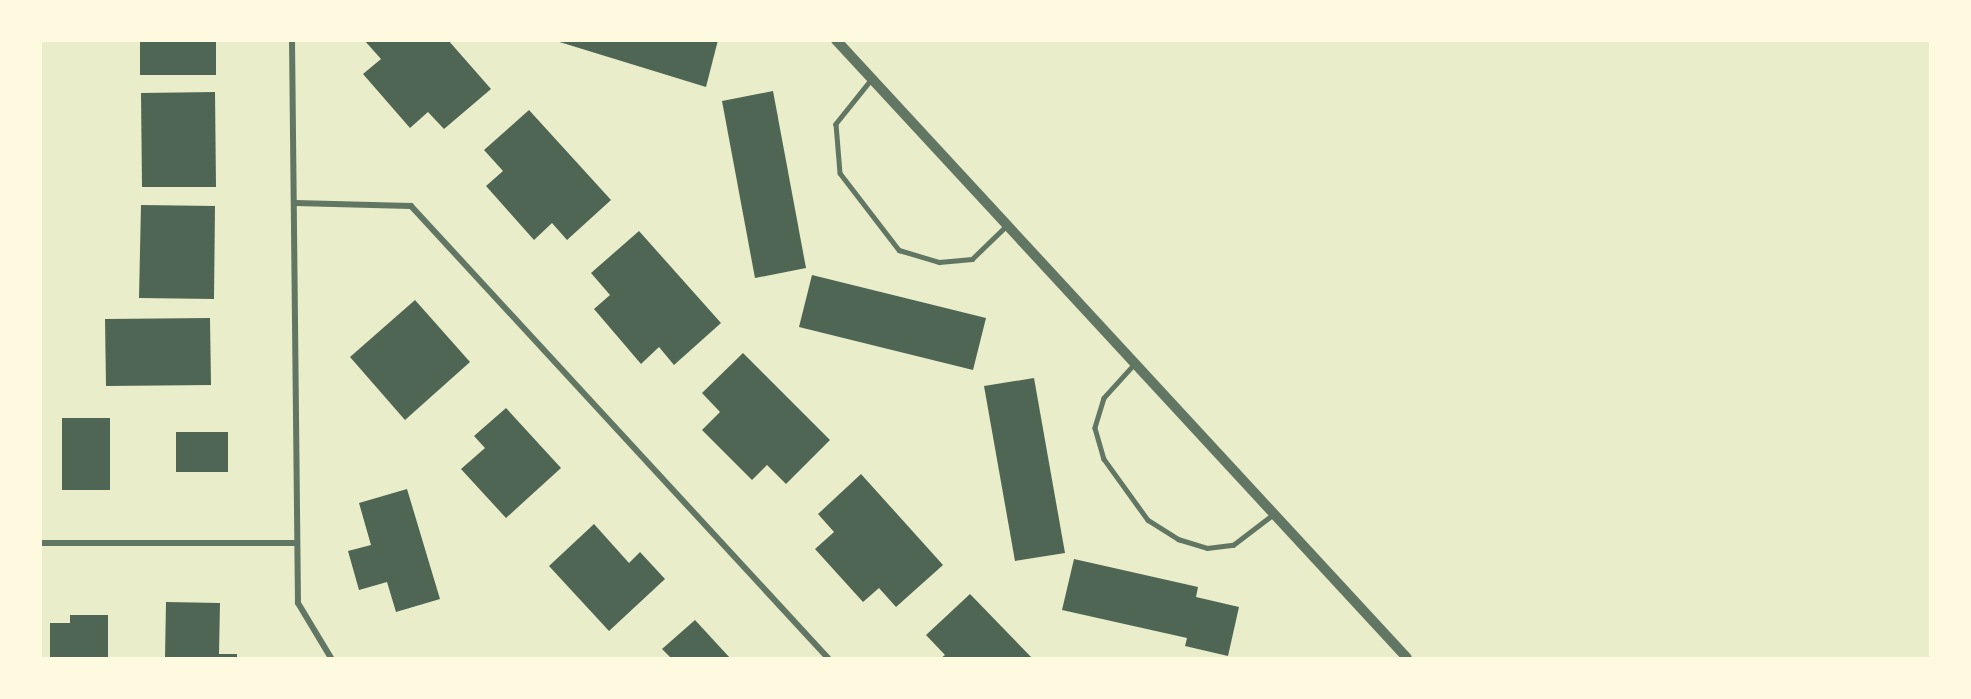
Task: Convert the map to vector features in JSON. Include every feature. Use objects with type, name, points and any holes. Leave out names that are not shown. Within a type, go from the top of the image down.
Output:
[{"type":"street","points":[[292,40],[295,202],[295,543],[298,603],[331,658]]},
{"type":"street","points":[[836,40],[1271,516],[1406,658]]},
{"type":"street","points":[[295,202],[411,206],[828,658]]},
{"type":"street","points":[[40,543],[295,543]]},
{"type":"lane","points":[[872,79],[836,124],[840,173],[899,250],[939,262],[972,259],[1006,226]]},
{"type":"lane","points":[[1133,366],[1104,398],[1095,428],[1104,459],[1148,520],[1178,539],[1208,548],[1233,545],[1271,516]]},
{"type":"building","points":[[140,40],[216,40],[216,75],[140,75]]},
{"type":"building","points":[[364,40],[448,40],[491,89],[444,129],[428,112],[410,128],[363,74],[381,59]]},
{"type":"building","points":[[553,40],[718,40],[706,87]]},
{"type":"building","points":[[773,91],[806,268],[755,278],[722,101]]},
{"type":"building","points":[[215,92],[216,187],[142,187],[141,93]]},
{"type":"building","points":[[529,110],[611,200],[567,240],[552,223],[534,240],[486,186],[503,171],[484,150]]},
{"type":"building","points":[[141,205],[215,206],[214,299],[139,298]]},
{"type":"building","points":[[639,231],[721,323],[674,365],[659,347],[641,364],[594,309],[610,295],[591,273]]},
{"type":"building","points":[[812,275],[986,318],[973,370],[799,327]]},
{"type":"building","points":[[415,300],[470,362],[405,420],[350,357]]},
{"type":"building","points":[[210,318],[211,385],[106,386],[105,319]]},
{"type":"building","points":[[743,353],[830,440],[786,484],[767,465],[752,480],[702,430],[720,412],[702,393]]},
{"type":"building","points":[[1034,378],[1065,553],[1015,561],[984,386]]},
{"type":"building","points":[[506,408],[561,468],[506,518],[461,469],[485,448],[474,436]]},
{"type":"building","points":[[62,418],[110,418],[110,490],[62,490]]},
{"type":"building","points":[[176,432],[228,432],[228,472],[176,472]]},
{"type":"building","points":[[861,474],[943,565],[896,607],[879,588],[863,602],[815,549],[834,532],[818,514]]},
{"type":"building","points":[[407,489],[440,599],[396,612],[387,582],[359,590],[348,551],[371,545],[359,503]]},
{"type":"building","points":[[594,524],[629,563],[640,552],[665,579],[609,631],[549,566]]},
{"type":"building","points":[[1074,559],[1198,587],[1196,597],[1239,607],[1228,656],[1185,646],[1187,638],[1062,610]]},
{"type":"building","points":[[970,594],[1032,658],[941,658],[945,655],[926,635]]},
{"type":"building","points":[[166,602],[220,603],[219,654],[237,654],[237,658],[165,658]]},
{"type":"building","points":[[70,615],[108,615],[108,658],[50,658],[50,623],[70,623]]},
{"type":"building","points":[[695,620],[730,658],[671,658],[662,649]]}]
